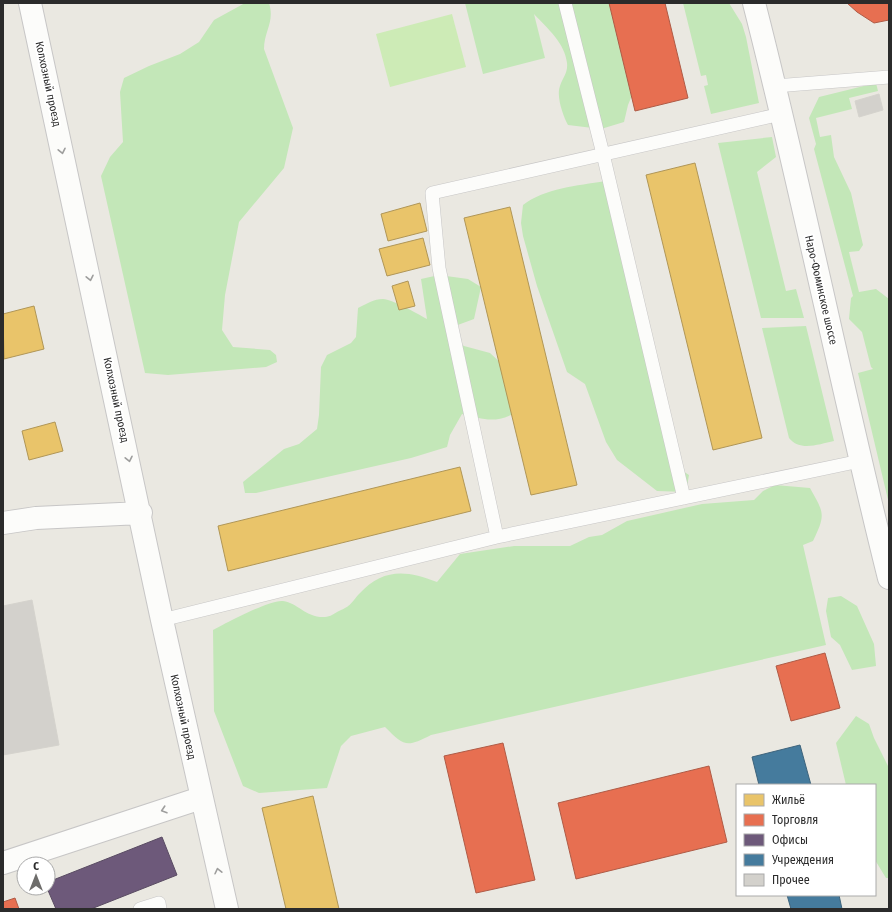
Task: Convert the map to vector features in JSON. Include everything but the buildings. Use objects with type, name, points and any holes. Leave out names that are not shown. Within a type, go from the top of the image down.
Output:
[{"type":"street","name":"Колхозный проезд","points":[[30,3],[162,620],[227,909]]},
{"type":"street","name":"Наро-Фоминское шоссе","points":[[754,3],[775,86],[780,114],[860,461],[889,578]]},
{"type":"street","points":[[3,523],[36,518],[140,513]]},
{"type":"street","points":[[3,863],[201,798]]},
{"type":"lane","points":[[565,3],[603,154],[684,498]]},
{"type":"lane","points":[[775,86],[889,78]]},
{"type":"lane","points":[[497,537],[439,268],[432,193],[780,114]]},
{"type":"lane","points":[[162,620],[497,537],[860,461]]},
{"type":"lane","points":[[140,909],[158,903],[160,909]]},
{"type":"green space","points":[[245,3],[269,3],[271,16],[264,43],[264,49],[293,128],[284,168],[239,222],[225,295],[222,330],[233,347],[270,350],[276,355],[277,362],[266,367],[168,375],[145,373],[101,176],[110,157],[123,142],[120,92],[124,78],[180,54],[199,42],[214,20]]},
{"type":"green space","points":[[465,3],[617,3],[635,88],[628,105],[624,122],[601,129],[568,125],[559,100],[560,86],[567,70],[566,56],[555,36],[534,14],[545,58],[483,74]]},
{"type":"green space","points":[[683,3],[729,3],[742,24],[746,37],[759,103],[711,114],[704,86],[708,85],[706,75],[701,76]]},
{"type":"green space","points":[[452,14],[466,67],[390,87],[376,34]]},
{"type":"green space","points":[[876,83],[878,91],[849,98],[852,109],[816,118],[820,137],[831,135],[834,157],[851,193],[863,245],[859,251],[849,252],[859,292],[876,289],[889,299],[889,504],[858,373],[873,369],[871,367],[862,332],[849,319],[851,298],[853,296],[814,149],[816,144],[809,118],[819,97]]},
{"type":"green space","points":[[772,137],[776,157],[757,172],[786,291],[796,289],[804,318],[761,318],[718,143]]},
{"type":"green space","points":[[605,181],[675,466],[689,475],[686,492],[657,491],[617,460],[606,442],[585,384],[567,372],[537,286],[523,236],[521,223],[523,205],[532,199],[551,191]]},
{"type":"green space","points":[[439,275],[468,279],[481,287],[474,319],[455,326],[453,338],[464,346],[490,353],[504,366],[515,413],[501,418],[488,420],[462,414],[450,435],[447,447],[411,458],[256,493],[245,493],[243,482],[284,449],[299,444],[317,429],[321,367],[327,355],[351,343],[356,337],[358,308],[370,302],[383,299],[392,301],[427,319],[421,279]]},
{"type":"green space","points":[[806,326],[834,441],[810,446],[799,445],[789,438],[762,328]]},
{"type":"green space","points":[[775,485],[810,488],[821,509],[822,514],[820,525],[813,541],[803,545],[826,645],[431,735],[416,742],[406,743],[401,741],[385,727],[351,736],[341,746],[327,788],[259,793],[243,786],[214,711],[213,630],[248,612],[277,601],[288,602],[307,613],[318,617],[331,616],[346,608],[359,594],[377,579],[386,576],[395,574],[415,575],[437,582],[460,554],[514,546],[570,546],[589,537],[602,535],[627,521],[702,504],[754,500],[763,491]]},
{"type":"green space","points":[[841,596],[857,606],[874,644],[876,666],[852,670],[840,645],[831,637],[826,611],[828,598]]},
{"type":"green space","points":[[856,716],[869,724],[874,738],[889,768],[889,878],[886,878],[876,862],[876,784],[846,784],[836,743]]}]
